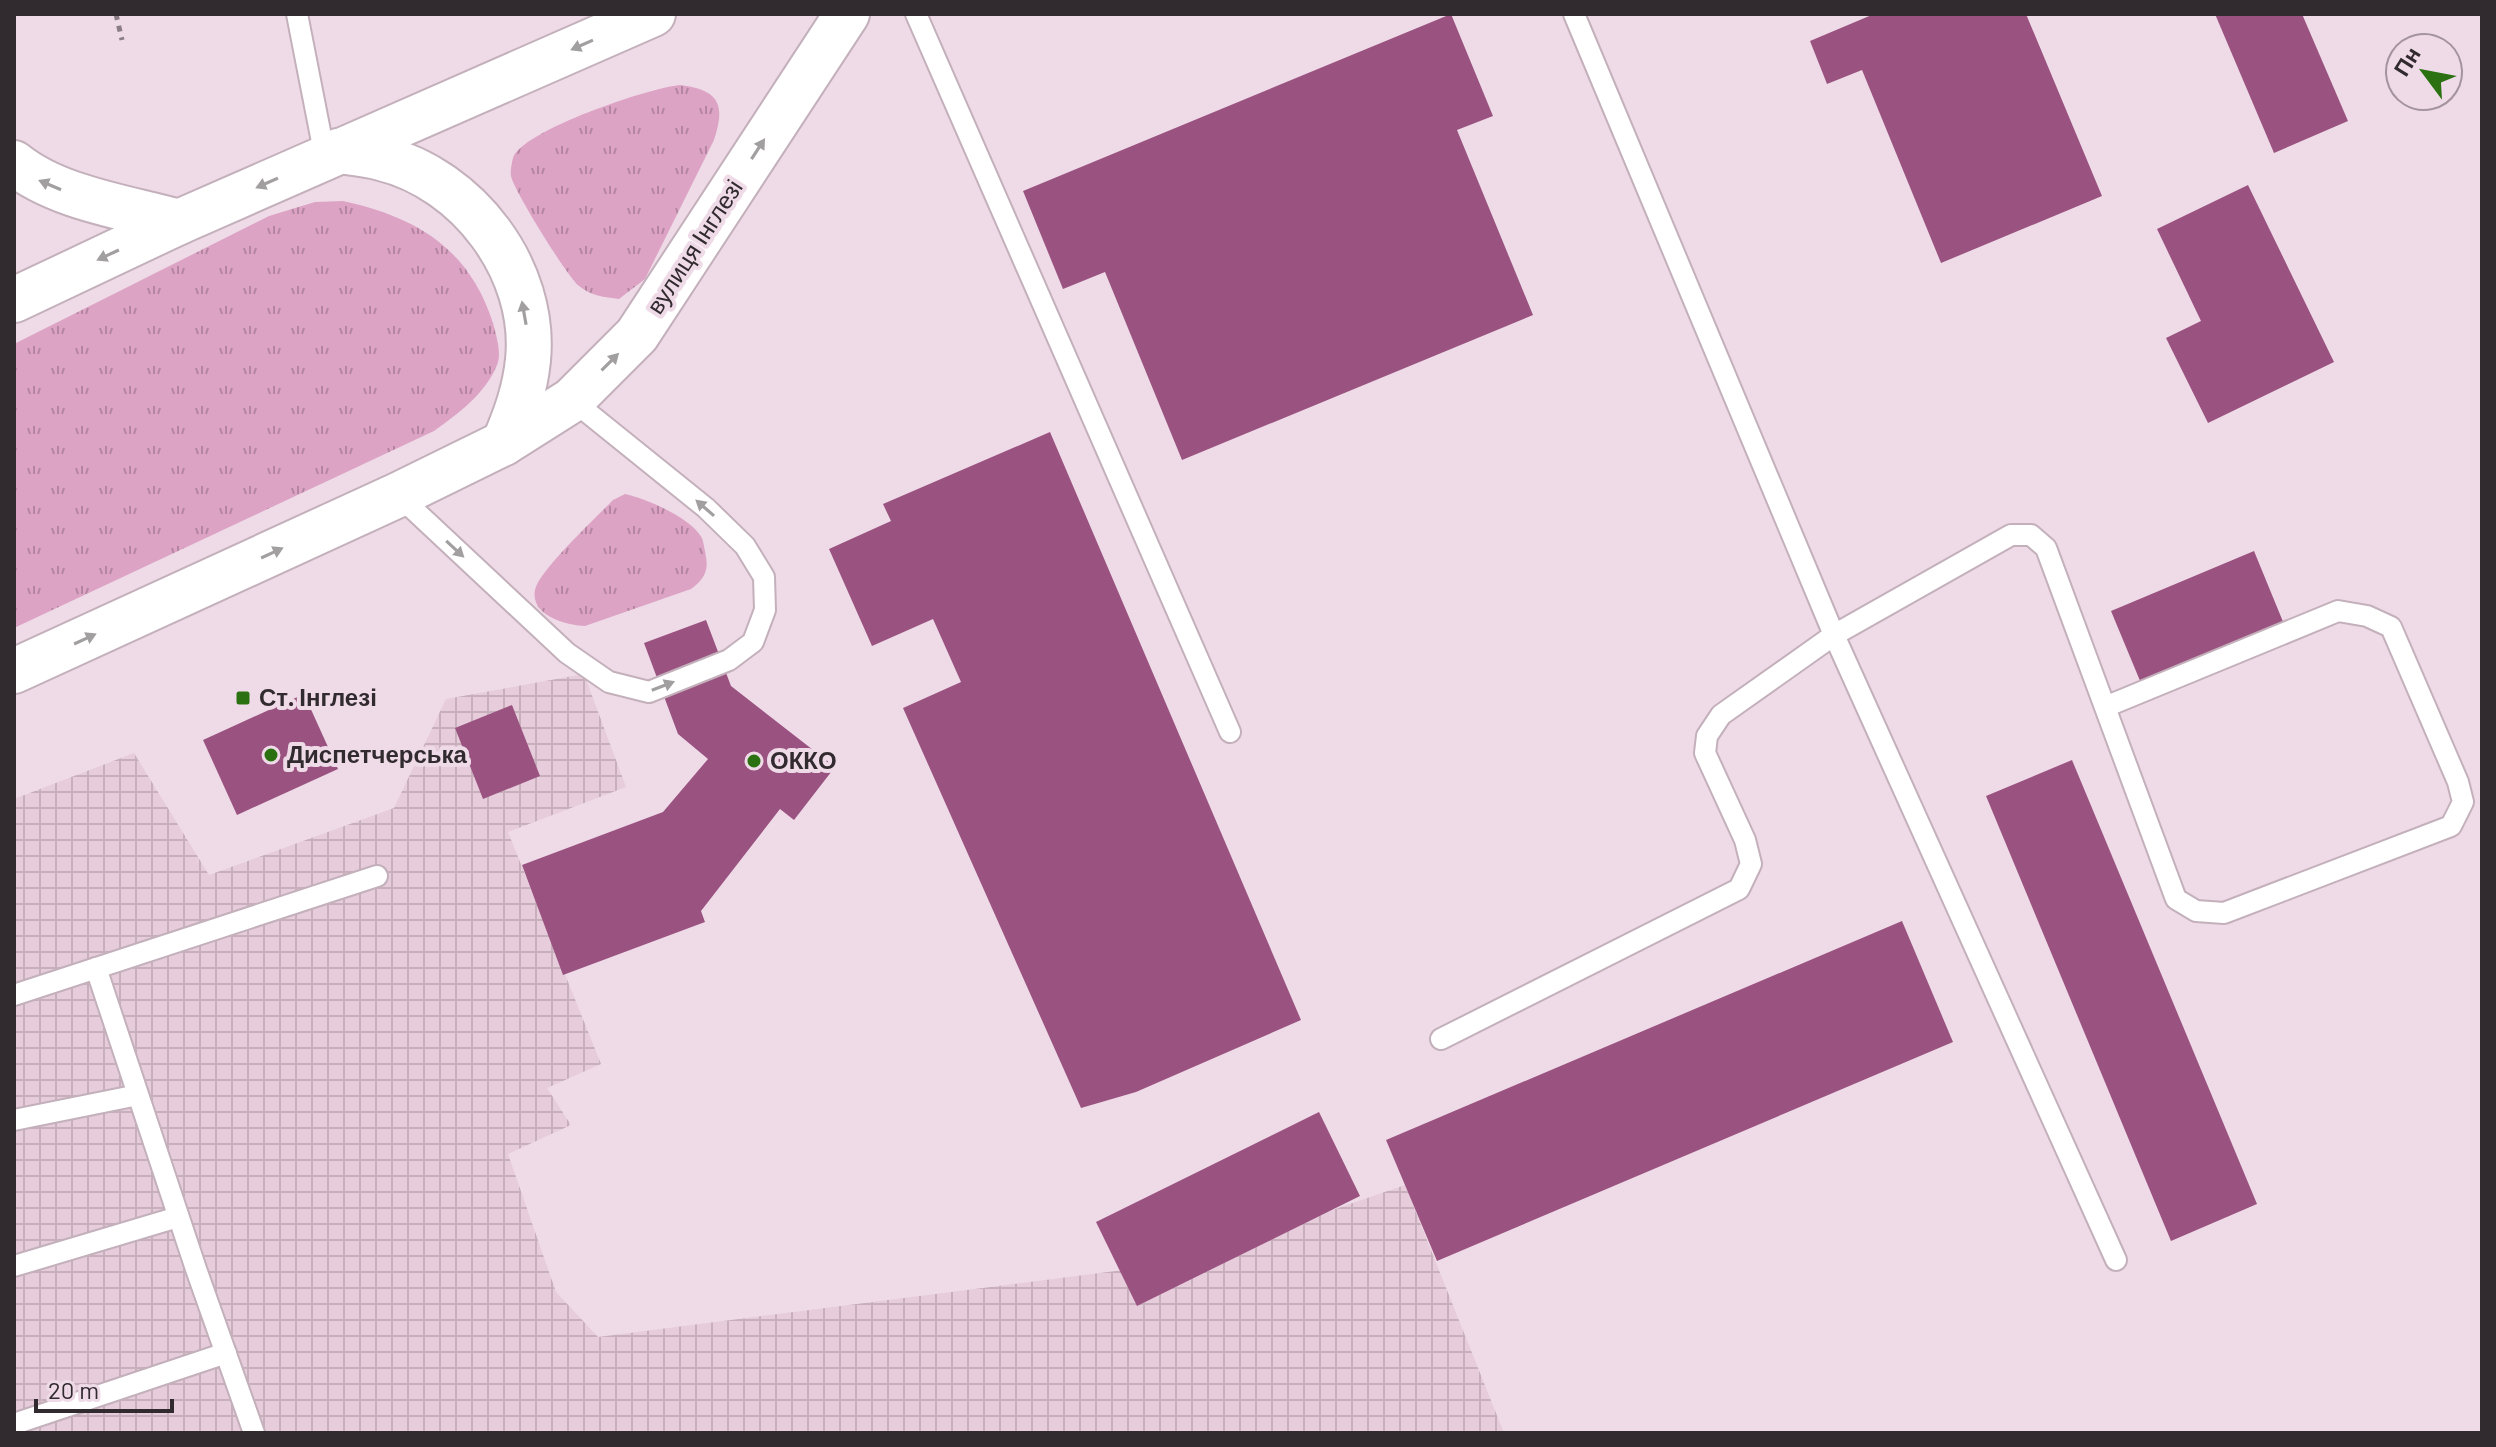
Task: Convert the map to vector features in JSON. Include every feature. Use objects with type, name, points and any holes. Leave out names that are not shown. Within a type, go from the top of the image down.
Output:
[{"type":"main road","points":[[14,300],[179,222],[653,14]]},
{"type":"main road","name":"вулиця Інглезі","points":[[14,671],[398,495],[504,443],[572,400],[637,335],[847,14]]},
{"type":"main road","points":[[332,154],[382,158],[424,174],[460,199],[490,232],[513,270],[525,313],[528,358],[521,402],[504,443]]},
{"type":"main road","points":[[14,163],[28,175],[55,188],[179,222]]},
{"type":"lane","points":[[297,14],[332,154]]},
{"type":"lane","points":[[916,14],[1230,732]]},
{"type":"lane","points":[[1574,14],[1834,635],[2116,1260]]},
{"type":"lane","points":[[398,495],[567,653],[609,682],[649,692],[729,660],[753,642],[765,610],[764,577],[745,546],[706,508],[572,400]]},
{"type":"lane","points":[[1441,1039],[1739,889],[1751,864],[1745,840],[1705,753],[1707,736],[1721,715],[1834,635],[2011,535],[2031,535],[2046,548],[2176,899],[2196,911],[2224,913],[2451,826],[2463,802],[2458,782],[2391,627],[2367,616],[2338,611],[2105,707]]},
{"type":"lane","points":[[14,995],[377,876]]},
{"type":"lane","points":[[96,968],[178,1217],[254,1433]]},
{"type":"lane","points":[[14,1120],[138,1095]]},
{"type":"lane","points":[[14,1266],[178,1217]]},
{"type":"lane","points":[[14,1424],[226,1353]]},
{"type":"path","points":[[116,14],[122,40]]},
{"type":"shaded area","points":[[584,674],[626,787],[508,832],[601,1064],[547,1088],[571,1125],[508,1154],[556,1292],[598,1337],[1178,1263],[1405,1185],[1504,1433],[14,1433],[14,799],[134,753],[209,875],[394,808],[446,699]]},
{"type":"green space","points":[[680,85],[703,91],[716,101],[719,117],[714,140],[645,279],[619,299],[588,292],[573,280],[521,198],[511,176],[513,158],[522,147],[562,123],[616,102]]},
{"type":"green space","points":[[343,201],[394,216],[416,227],[454,256],[470,275],[483,297],[498,344],[497,365],[485,385],[461,410],[434,431],[14,628],[14,344],[269,216],[315,202]]},
{"type":"green space","points":[[625,494],[667,510],[696,530],[702,538],[706,557],[704,576],[691,589],[585,626],[569,624],[544,613],[535,599],[539,581],[582,531],[613,500]]},
{"type":"building","points":[[1451,14],[1493,116],[1457,130],[1533,315],[1182,460],[1105,272],[1063,289],[1023,191]]},
{"type":"building","points":[[1874,14],[2026,14],[2102,196],[1941,263],[1862,70],[1827,84],[1810,41]]},
{"type":"building","points":[[2215,14],[2302,14],[2348,121],[2274,153]]},
{"type":"building","points":[[2248,185],[2334,362],[2208,423],[2166,338],[2201,321],[2157,229]]},
{"type":"building","points":[[1050,432],[1301,1020],[1136,1092],[1081,1108],[903,708],[961,682],[933,619],[872,646],[829,549],[891,521],[883,504]]},
{"type":"building","points":[[2254,551],[2286,629],[2143,688],[2111,611]]},
{"type":"building","points":[[706,620],[731,686],[835,767],[794,820],[780,809],[701,911],[705,922],[563,975],[522,865],[663,812],[708,759],[678,734],[644,643]]},
{"type":"building","name":"Диспетчерська","points":[[304,694],[338,769],[237,815],[203,740]]},
{"type":"building","points":[[512,705],[540,776],[483,799],[455,728]]},
{"type":"building","points":[[2072,760],[2257,1204],[2171,1241],[1986,796]]},
{"type":"building","points":[[1902,921],[1953,1042],[1437,1261],[1386,1140]]},
{"type":"building","points":[[1319,1112],[1360,1196],[1137,1306],[1096,1222]]},
{"type":"place","name":"Ст. Інглезі","points":[[243,698]]},
{"type":"place","name":"Диспетчерська","points":[[271,755]]},
{"type":"place","name":"ОККО","points":[[754,761]]}]
